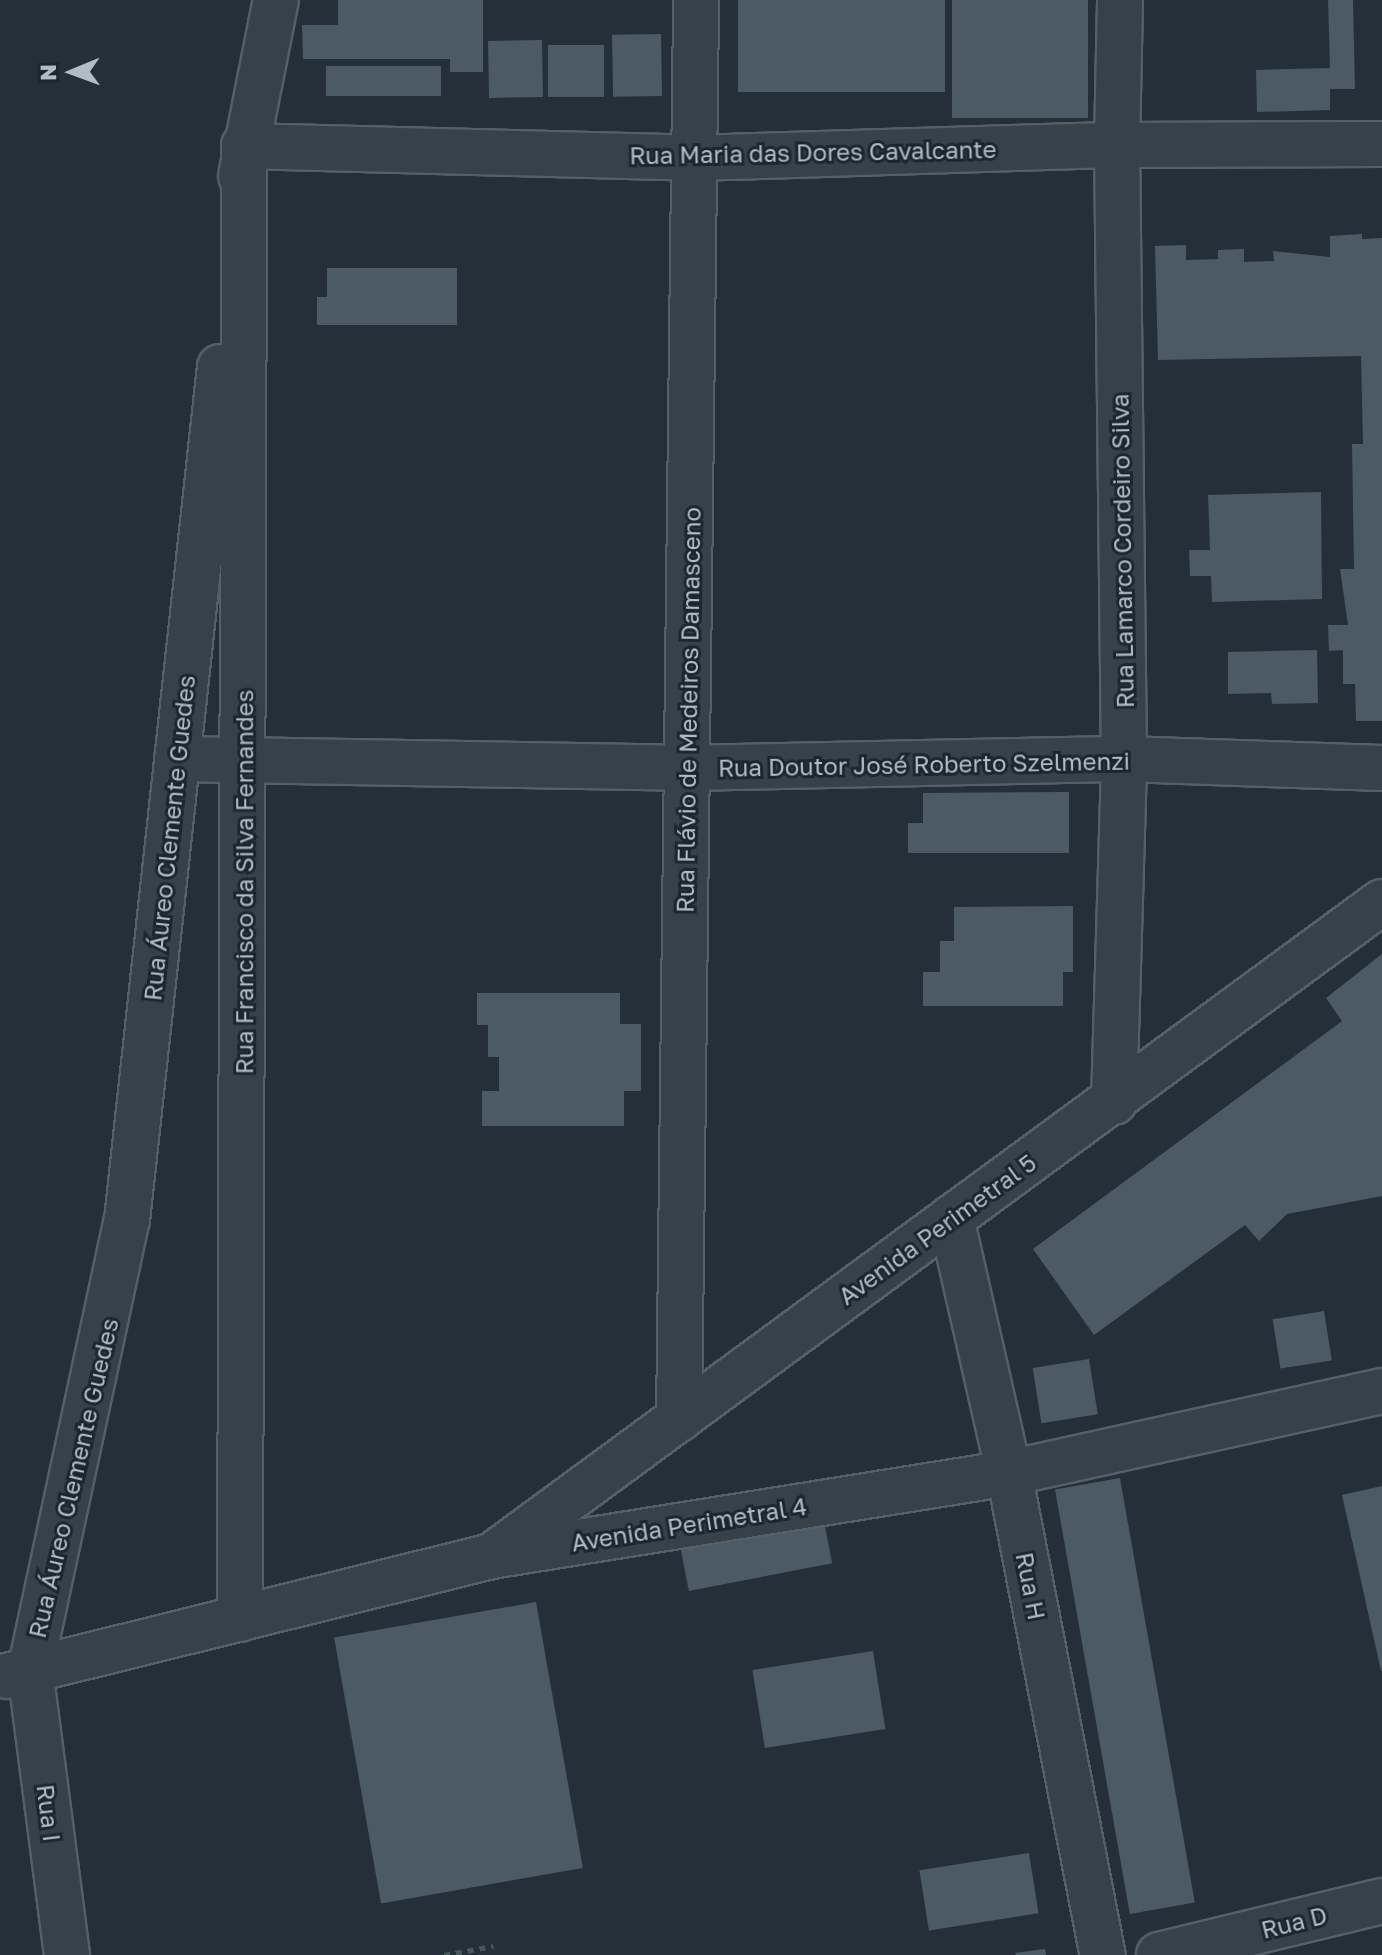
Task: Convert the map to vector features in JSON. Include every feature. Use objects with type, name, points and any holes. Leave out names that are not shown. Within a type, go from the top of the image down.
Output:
[{"type":"street","name":"Rua Áureo Clemente Guedes","points":[[15,1674],[127,1220],[244,146],[276,0]]},
{"type":"street","name":"Rua Flávio de Medeiros Damasceno","points":[[679,1419],[696,0]]},
{"type":"street","name":"Rua Lamarco Cordeiro Silva","points":[[1114,1102],[1124,759],[1117,145],[1120,0]]},
{"type":"street","name":"Rua Maria das Dores Cavalcante","points":[[244,146],[695,158],[1117,145],[1382,144]]},
{"type":"street","name":"Rua Francisco da Silva Fernandes","points":[[240,1619],[245,760],[244,146]]},
{"type":"street","name":"Rua Doutor José Roberto Szelmenzi","points":[[177,759],[687,768],[1124,759],[1382,768]]},
{"type":"street","name":"Avenida Perimetral 5","points":[[491,1556],[1114,1102],[1382,902]]},
{"type":"street","name":"Rua H","points":[[951,1218],[1009,1473],[1103,1955]]},
{"type":"street","name":"Avenida Perimetral 4","points":[[15,1674],[491,1556],[1009,1473],[1382,1391]]},
{"type":"street","name":"Rua I","points":[[15,1674],[67,1955]]},
{"type":"street","name":"Rua D","points":[[1159,1955],[1382,1901]]},
{"type":"path","points":[[444,1955],[493,1946]]},
{"type":"building","points":[[338,0],[483,0],[483,72],[450,72],[450,59],[303,59],[302,25],[338,25]]},
{"type":"building","points":[[738,0],[945,0],[945,92],[738,92]]},
{"type":"building","points":[[952,0],[1088,0],[1088,118],[952,118]]},
{"type":"building","points":[[1328,0],[1353,0],[1355,89],[1330,89],[1330,110],[1257,112],[1256,70],[1330,68]]},
{"type":"building","points":[[661,34],[662,96],[613,97],[612,35]]},
{"type":"building","points":[[542,40],[543,97],[489,98],[488,41]]},
{"type":"building","points":[[548,45],[604,45],[604,97],[548,97]]},
{"type":"building","points":[[326,66],[441,66],[441,96],[326,96]]},
{"type":"building","points":[[1362,234],[1362,239],[1382,238],[1382,721],[1356,721],[1355,684],[1343,684],[1343,650],[1329,651],[1328,625],[1348,625],[1340,569],[1354,569],[1352,444],[1363,444],[1361,356],[1158,360],[1155,246],[1186,245],[1186,260],[1218,259],[1218,250],[1244,249],[1244,262],[1274,261],[1273,251],[1330,257],[1330,236]]},
{"type":"building","points":[[327,268],[457,268],[457,325],[317,325],[317,297],[327,297]]},
{"type":"building","points":[[1321,492],[1322,599],[1212,602],[1211,576],[1190,576],[1189,550],[1210,550],[1208,495]]},
{"type":"building","points":[[1317,650],[1318,703],[1272,704],[1271,693],[1228,694],[1228,652]]},
{"type":"building","points":[[1069,792],[1069,853],[908,853],[908,823],[923,823],[923,793]]},
{"type":"building","points":[[1073,906],[1073,972],[1063,972],[1063,1006],[923,1006],[923,972],[940,972],[940,941],[954,941],[954,907]]},
{"type":"building","points":[[1382,954],[1382,1196],[1287,1214],[1259,1241],[1245,1225],[1094,1335],[1033,1249],[1342,1021],[1326,998]]},
{"type":"building","points":[[477,993],[620,993],[620,1024],[641,1024],[641,1091],[624,1091],[624,1126],[482,1126],[482,1091],[499,1091],[499,1057],[488,1057],[488,1025],[477,1025]]},
{"type":"building","points":[[1324,1311],[1332,1360],[1280,1369],[1273,1319]]},
{"type":"building","points":[[1089,1359],[1098,1414],[1041,1423],[1033,1368]]},
{"type":"building","points":[[1120,1478],[1195,1902],[1130,1914],[1055,1489]]},
{"type":"building","points":[[1382,1486],[1382,1671],[1381,1671],[1342,1495]]},
{"type":"building","points":[[824,1521],[832,1563],[689,1591],[681,1549]]},
{"type":"building","points":[[536,1602],[583,1868],[381,1903],[334,1638]]},
{"type":"building","points":[[873,1651],[885,1729],[765,1748],[753,1670]]},
{"type":"building","points":[[1029,1853],[1039,1913],[929,1931],[919,1870]]},
{"type":"building","points":[[1045,1949],[1046,1955],[1015,1953]]}]
